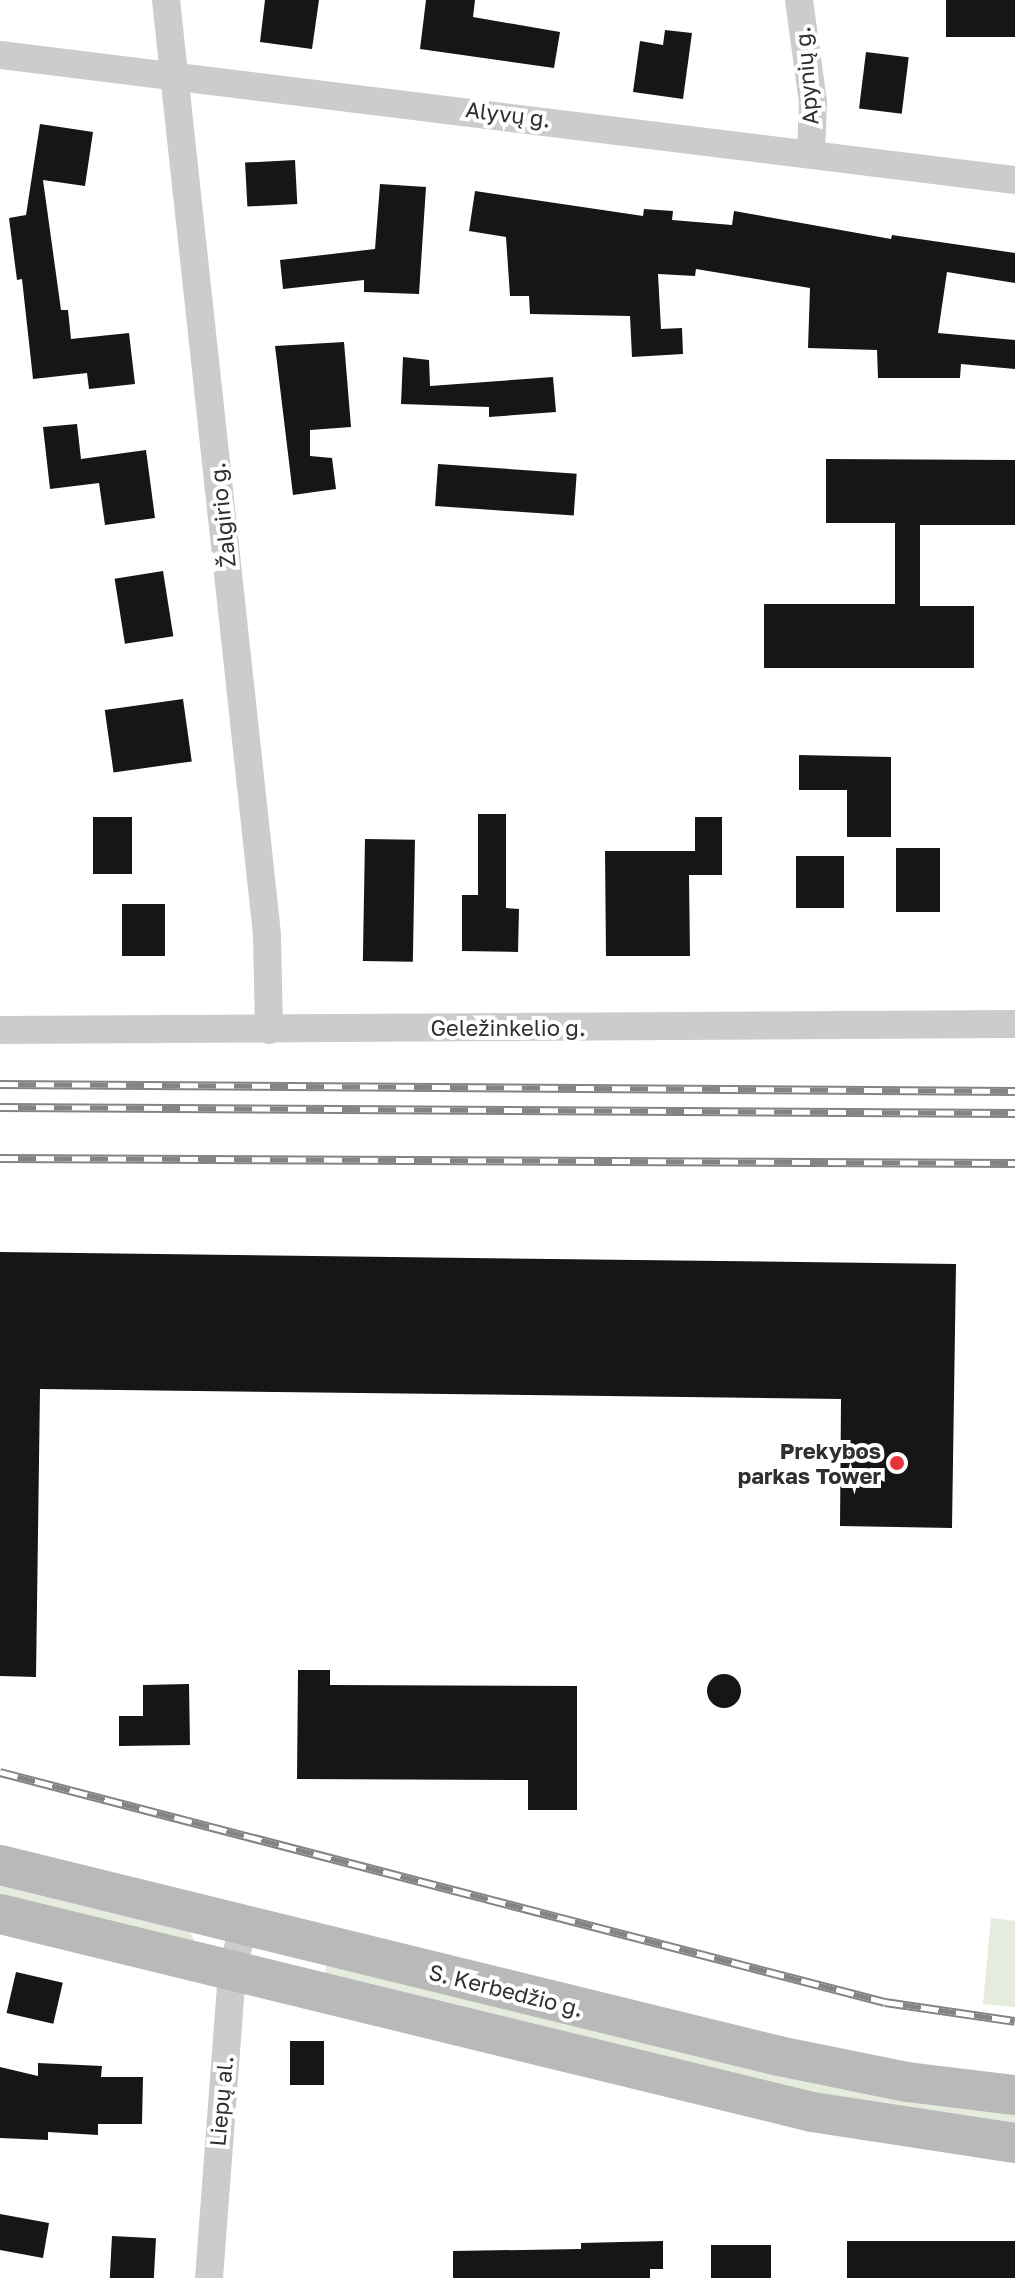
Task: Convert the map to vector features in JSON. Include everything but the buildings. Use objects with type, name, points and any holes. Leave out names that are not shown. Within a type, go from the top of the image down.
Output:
[{"type":"main road","name":"S. Kerbedžio g.","points":[[0,1865],[779,2056],[907,2082],[1015,2095]]},
{"type":"main road","points":[[0,1914],[812,2112],[1015,2143]]},
{"type":"street","name":"Žalgirio g.","points":[[166,0],[267,935],[269,1030]]},
{"type":"street","name":"Apynių g.","points":[[799,0],[813,102],[811,152]]},
{"type":"street","name":"Alyvų g.","points":[[0,55],[174,73],[1015,180]]},
{"type":"street","name":"Geležinkelio g.","points":[[0,1030],[1015,1024]]},
{"type":"street","name":"Liepų al.","points":[[209,2278],[232,1970],[244,1925]]},
{"type":"green space","points":[[0,1885],[190,1932],[194,1939],[192,1944],[0,1898]]},
{"type":"green space","points":[[991,1918],[1015,1921],[1015,2007],[983,2004]]},
{"type":"green space","points":[[327,1965],[1015,2114],[1015,2127],[880,2108],[323,1980]]},
{"type":"railway","points":[[0,1084],[1015,1091]]},
{"type":"railway","points":[[0,1107],[1015,1113]]},
{"type":"railway","points":[[0,1158],[1015,1163]]},
{"type":"railway","points":[[0,1772],[885,2002],[1015,2021]]},
{"type":"place","name":"Prekybos parkas Tower","points":[[897,1463]]}]
